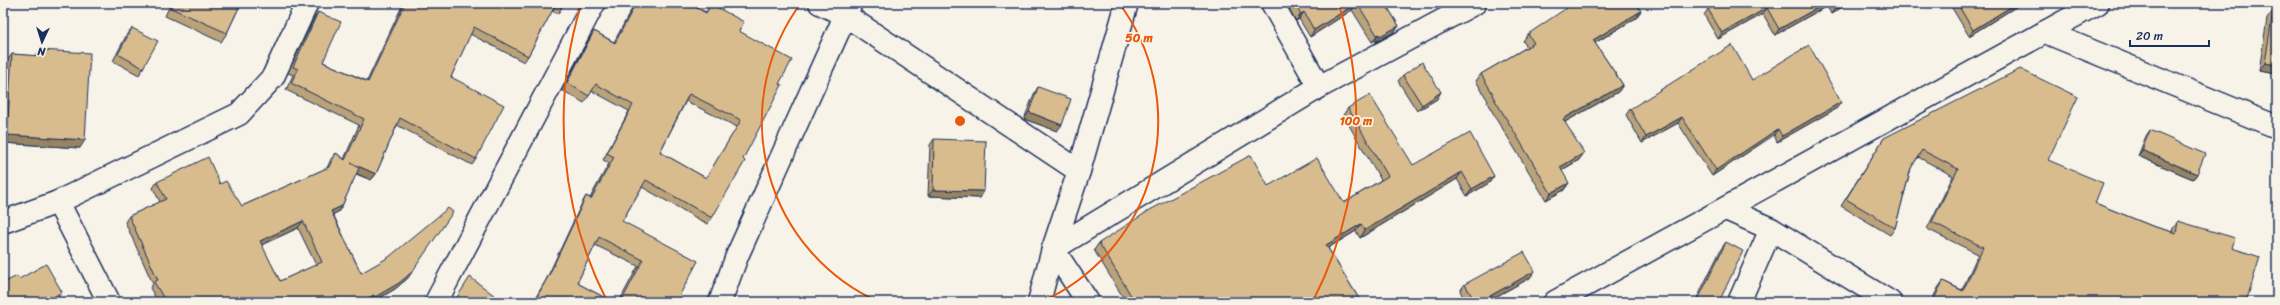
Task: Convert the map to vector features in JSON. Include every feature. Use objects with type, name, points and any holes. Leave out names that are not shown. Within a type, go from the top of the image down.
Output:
[{"type":"street","points":[[3,222],[58,202],[239,114],[273,78],[307,3]]},
{"type":"street","points":[[436,302],[594,3]]},
{"type":"street","points":[[820,3],[848,9],[1079,171]]},
{"type":"street","points":[[1039,302],[1053,249],[1079,171],[1127,3]]},
{"type":"street","points":[[1272,3],[1318,87]]},
{"type":"street","points":[[1053,249],[1318,87],[1475,3]]},
{"type":"street","points":[[1555,302],[2098,3]]},
{"type":"street","points":[[720,302],[737,256],[848,9]]},
{"type":"street","points":[[2045,32],[2277,127]]},
{"type":"street","points":[[58,202],[109,302]]},
{"type":"street","points":[[1726,209],[1771,229],[1890,302]]},
{"type":"street","points":[[1739,302],[1771,229]]},
{"type":"street","points":[[1053,249],[1088,302]]},
{"type":"building","points":[[173,3],[241,3],[227,33],[171,8]]},
{"type":"building","points":[[405,3],[564,3],[562,7],[556,4],[528,56],[474,27],[451,77],[504,105],[476,159],[400,118],[376,174],[351,163],[359,168],[342,206],[331,211],[361,273],[389,257],[448,208],[453,212],[412,272],[399,283],[375,297],[374,295],[360,302],[166,302],[154,282],[158,280],[129,216],[166,199],[157,182],[208,157],[220,184],[226,181],[242,206],[329,167],[336,153],[345,160],[364,119],[291,83],[298,69],[293,67],[318,12],[341,22],[323,62],[368,82]],"holes":[[[303,221],[322,262],[280,281],[260,241]]]},
{"type":"building","points":[[636,3],[688,3],[706,13],[711,4],[744,22],[739,31],[792,60],[779,84],[782,85],[743,159],[745,161],[712,218],[646,180],[622,221],[698,261],[676,302],[621,302],[643,260],[599,237],[578,281],[579,284],[613,302],[534,302],[550,273],[586,196],[591,199],[614,157],[607,153],[633,105],[596,84],[589,96],[567,83],[594,31],[615,43]],"holes":[[[689,94],[741,120],[706,178],[660,152]]]},
{"type":"building","points":[[1294,3],[1357,3],[1314,30],[1304,12],[1301,14]]},
{"type":"building","points":[[1357,3],[1385,3],[1399,26],[1380,36],[1379,34],[1377,35]]},
{"type":"building","points":[[1574,3],[1636,3],[1641,11],[1593,40],[1623,85],[1563,119],[1584,153],[1560,167],[1569,183],[1551,193],[1481,74],[1534,43],[1528,34]]},
{"type":"building","points":[[1718,3],[1826,3],[1779,29],[1767,8],[1722,33],[1708,9]]},
{"type":"building","points":[[1832,3],[1843,3],[1835,8]]},
{"type":"building","points":[[1957,3],[2017,3],[1973,30]]},
{"type":"building","points":[[2273,11],[2277,12],[2277,65],[2265,63]]},
{"type":"building","points":[[132,28],[158,41],[143,68],[118,54]]},
{"type":"building","points":[[1732,45],[1752,80],[1809,45],[1841,102],[1782,136],[1778,129],[1716,170],[1682,117],[1646,137],[1630,109]]},
{"type":"building","points":[[40,50],[90,53],[85,140],[7,135],[12,54],[40,56]]},
{"type":"building","points":[[1422,62],[1441,92],[1422,105],[1403,75]]},
{"type":"building","points":[[2020,69],[2078,97],[2048,160],[2103,183],[2095,203],[2152,226],[2176,233],[2178,221],[2235,238],[2232,248],[2260,257],[2246,302],[1933,301],[1943,281],[1963,291],[1983,247],[1932,222],[1958,169],[1922,150],[1911,168],[1895,228],[1846,199],[1884,138]]},
{"type":"building","points":[[1038,87],[1071,99],[1062,125],[1029,112]]},
{"type":"building","points":[[1370,95],[1413,165],[1470,133],[1494,176],[1472,189],[1462,172],[1365,230],[1361,224],[1326,245],[1361,302],[1135,302],[1099,243],[1150,210],[1251,155],[1268,186],[1317,158],[1344,203],[1388,176],[1348,108]]},
{"type":"building","points":[[2150,130],[2205,154],[2197,174],[2142,150]]},
{"type":"building","points":[[934,139],[986,141],[984,191],[933,190]]},
{"type":"building","points":[[1726,242],[1743,251],[1719,302],[1697,302]]},
{"type":"building","points":[[1524,252],[1535,271],[1479,302],[1475,302],[1465,284]]},
{"type":"building","points":[[46,264],[62,292],[45,302],[3,302],[3,272],[7,281],[17,276],[19,279]]},
{"type":"building","points":[[470,277],[503,302],[454,302]]}]
